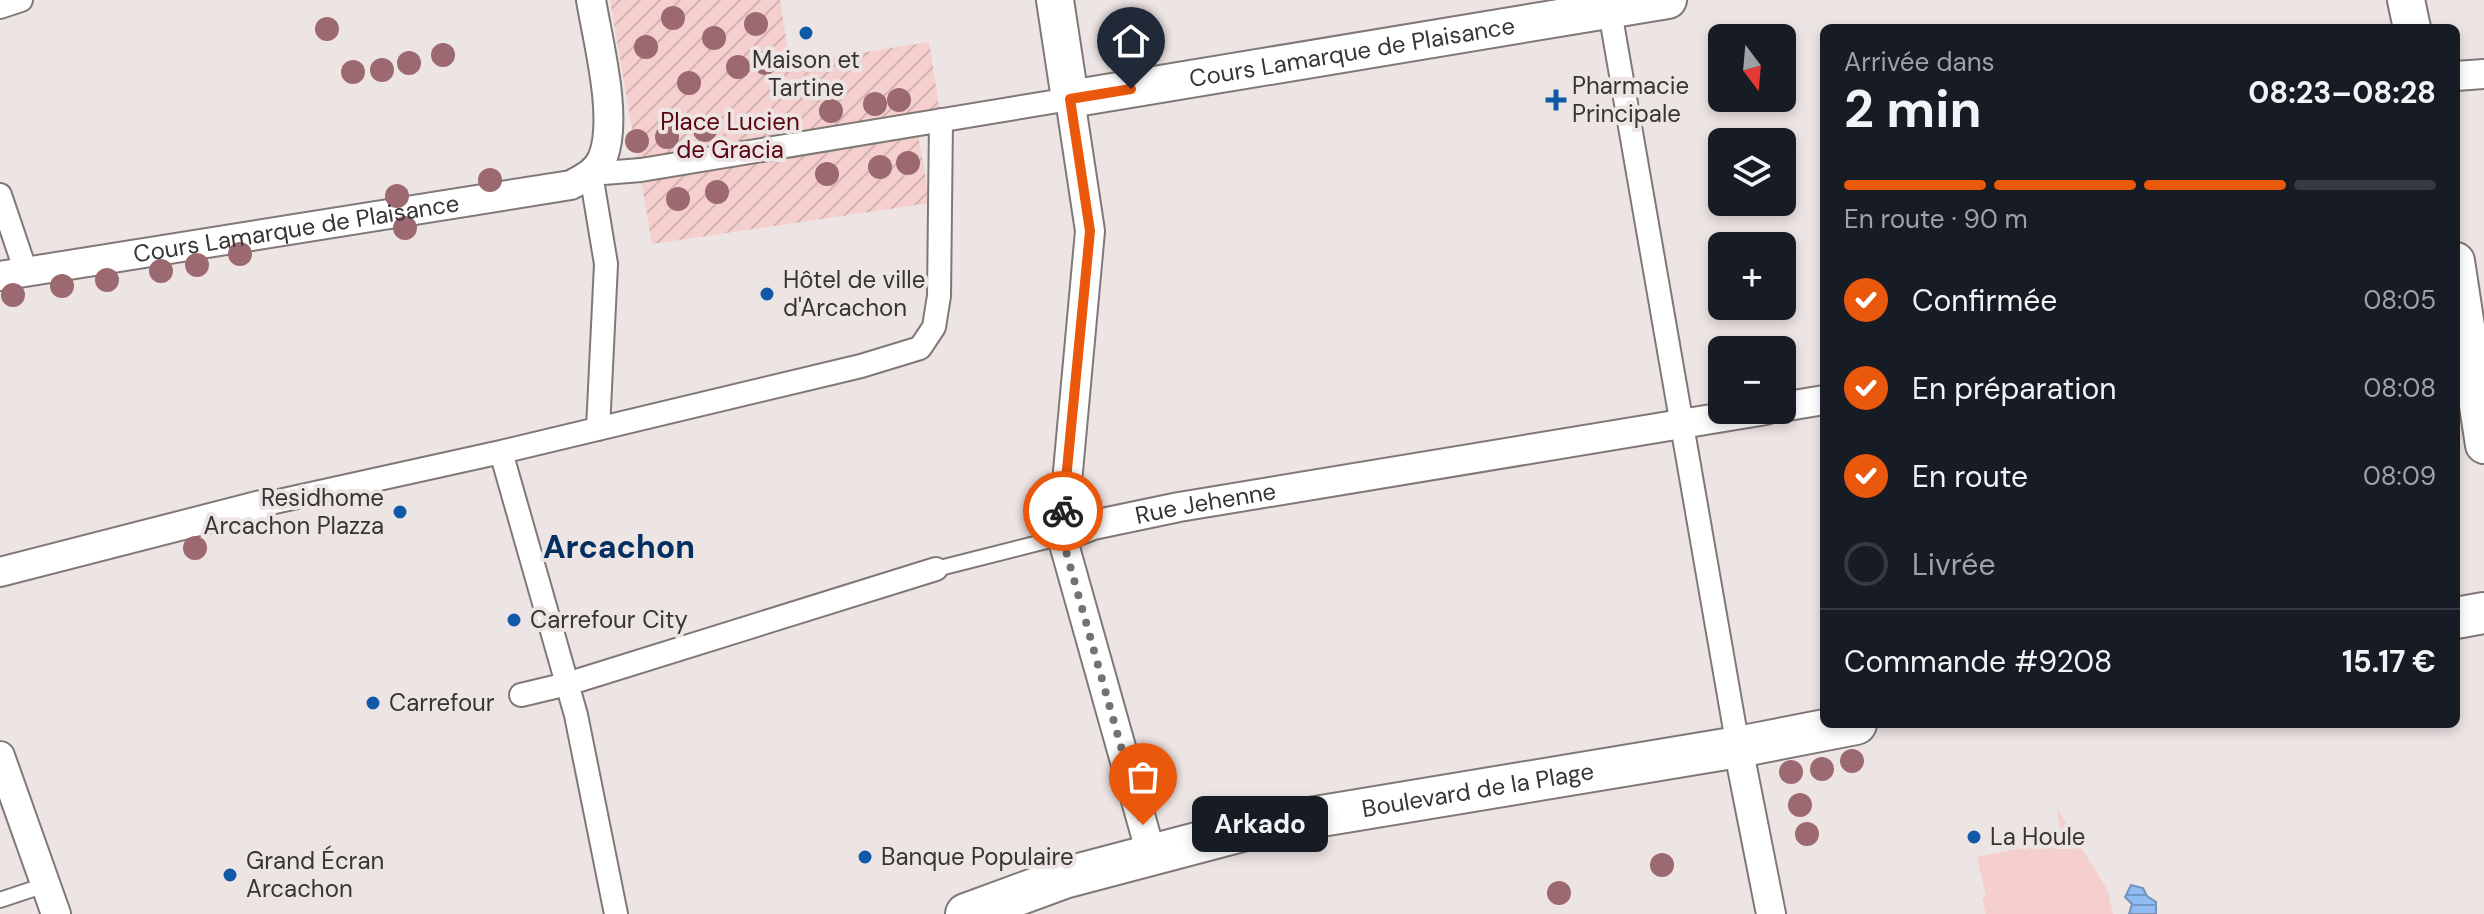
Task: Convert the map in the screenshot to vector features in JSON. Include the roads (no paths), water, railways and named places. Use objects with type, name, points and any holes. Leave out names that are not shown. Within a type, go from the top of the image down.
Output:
[{"type":"main road","points":[[2460,617],[2484,613]]},
{"type":"main road","name":"Boulevard de la Plage","points":[[966,914],[1064,878],[1261,826],[1835,728]]},
{"type":"street","points":[[0,7],[21,0]]},
{"type":"street","points":[[591,0],[606,86],[609,125],[603,157],[591,174],[606,264],[598,429]]},
{"type":"street","points":[[1055,0],[1090,231],[1062,537],[1151,854]]},
{"type":"street","name":"Cours Lamarque de Plaisance","points":[[941,120],[1609,5],[1668,0]]},
{"type":"street","points":[[2406,0],[2411,24]]},
{"type":"street","points":[[1609,5],[1738,747],[1771,914]]},
{"type":"street","points":[[2460,76],[2484,74]]},
{"type":"street","points":[[0,572],[261,505],[501,452],[861,366],[920,348],[934,327],[939,296],[941,120],[641,170],[591,174]]},
{"type":"street","name":"Cours Lamarque de Plaisance","points":[[13,274],[571,185],[591,174]]},
{"type":"street","points":[[0,195],[13,274]]},
{"type":"street","points":[[2460,297],[2484,445]]},
{"type":"street","points":[[1796,405],[1820,401]]},
{"type":"street","name":"Rue Jehenne","points":[[1062,537],[1093,525],[1179,507],[1708,420]]},
{"type":"street","points":[[501,452],[576,715],[616,914]]},
{"type":"street","name":"Rue Jehenne","points":[[521,695],[567,684],[936,569]]},
{"type":"street","points":[[0,756],[56,914]]},
{"type":"lane","name":"Rue Jehenne","points":[[936,569],[1062,537]]},
{"type":"lane","points":[[0,900],[45,885]]},
{"type":"water","points":[[2131,885],[2143,888],[2147,896],[2156,902],[2156,914],[2129,914],[2132,904],[2125,897]]},
{"type":"place","name":"Maison et Tartine","points":[[806,33]]},
{"type":"place","name":"Pharmacie Principale","points":[[1556,100]]},
{"type":"place","name":"Hôtel de ville d'Arcachon","points":[[767,294]]},
{"type":"place","name":"Residhome Arcachon Plazza","points":[[400,512]]},
{"type":"place","name":"Carrefour City","points":[[514,620]]},
{"type":"place","name":"Carrefour","points":[[373,703]]},
{"type":"place","name":"Arkado","points":[[1143,825]]},
{"type":"place","name":"La Houle","points":[[1974,837]]},
{"type":"place","name":"Banque Populaire","points":[[865,857]]},
{"type":"place","name":"Grand Écran Arcachon","points":[[230,875]]},
{"type":"district","name":"Arcachon","points":[[619,547]]},
{"type":"park label","name":"Place Lucien de Gracia","points":[[730,136]]}]
